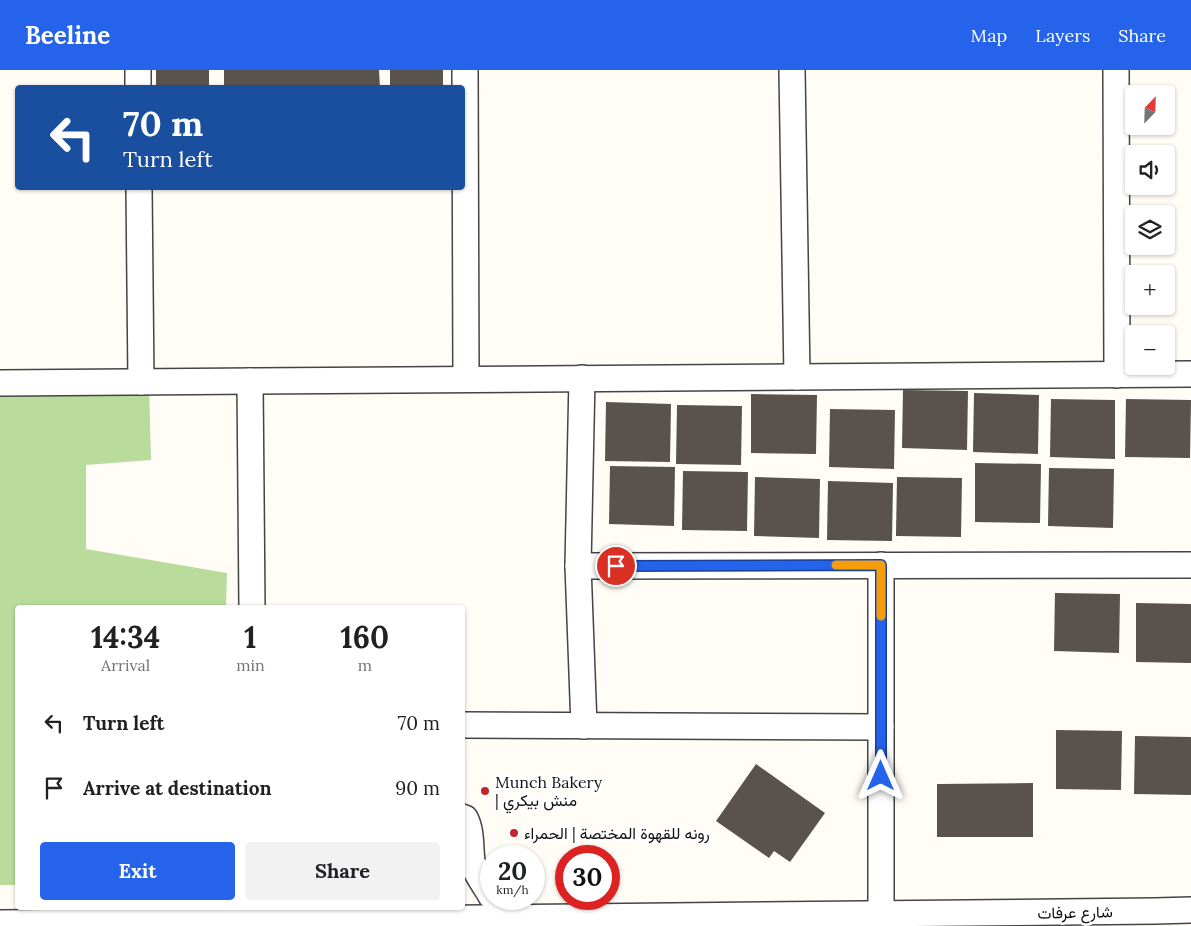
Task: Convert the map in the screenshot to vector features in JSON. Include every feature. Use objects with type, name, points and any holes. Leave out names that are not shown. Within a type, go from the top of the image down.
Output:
[{"type":"street","points":[[138,70],[138,85]]},
{"type":"street","points":[[465,70],[466,379]]},
{"type":"street","points":[[792,70],[797,377]]},
{"type":"street","points":[[1116,70],[1117,374]]},
{"type":"street","points":[[139,190],[141,382]]},
{"type":"street","points":[[0,383],[1191,374]]},
{"type":"street","points":[[582,378],[578,566],[584,726]]},
{"type":"street","points":[[250,381],[252,605]]},
{"type":"street","points":[[881,565],[881,914]]},
{"type":"street","points":[[578,566],[1191,565]]},
{"type":"street","points":[[465,726],[881,727]]},
{"type":"street","points":[[465,818],[468,825],[472,862],[469,870],[480,884]]},
{"type":"street","name":"شارع عرفات","points":[[465,910],[480,907]]},
{"type":"street","name":"شارع عرفات","points":[[545,908],[710,921],[881,914],[1155,918],[1191,910]]},
{"type":"street","name":"شارع عرفات","points":[[0,923],[212,924],[254,914],[448,913],[464,910]]},
{"type":"green space","points":[[149,382],[151,460],[86,465],[86,549],[227,573],[226,605],[15,605],[15,885],[0,885],[0,385]]},
{"type":"building","points":[[156,70],[209,70],[209,85],[156,85]]},
{"type":"building","points":[[224,70],[379,70],[380,85],[224,85]]},
{"type":"building","points":[[390,70],[443,70],[443,85],[390,85]]},
{"type":"building","points":[[903,390],[968,391],[967,450],[902,448]]},
{"type":"building","points":[[974,393],[1039,395],[1038,454],[973,452]]},
{"type":"building","points":[[751,394],[817,395],[816,454],[751,453]]},
{"type":"building","points":[[1051,399],[1115,400],[1115,459],[1050,457]]},
{"type":"building","points":[[1126,399],[1191,400],[1190,458],[1125,457]]},
{"type":"building","points":[[606,402],[671,404],[670,462],[605,461]]},
{"type":"building","points":[[677,405],[742,406],[741,465],[676,464]]},
{"type":"building","points":[[830,409],[895,410],[894,469],[829,467]]},
{"type":"building","points":[[975,463],[1041,464],[1040,523],[975,522]]},
{"type":"building","points":[[610,466],[675,467],[674,526],[609,524]]},
{"type":"building","points":[[1049,468],[1114,469],[1113,528],[1048,526]]},
{"type":"building","points":[[683,471],[748,472],[747,531],[682,530]]},
{"type":"building","points":[[755,477],[820,479],[819,538],[754,536]]},
{"type":"building","points":[[897,477],[962,478],[961,537],[896,536]]},
{"type":"building","points":[[828,481],[893,483],[892,541],[827,540]]},
{"type":"building","points":[[1055,593],[1120,594],[1119,653],[1054,651]]},
{"type":"building","points":[[1136,603],[1191,604],[1191,663],[1136,662]]},
{"type":"building","points":[[1056,730],[1122,731],[1121,790],[1056,789]]},
{"type":"building","points":[[1135,736],[1191,737],[1191,795],[1134,794]]},
{"type":"building","points":[[756,764],[825,813],[790,862],[774,851],[769,858],[716,821]]},
{"type":"building","points":[[1033,783],[1033,837],[937,837],[937,784]]},
{"type":"slow traffic","points":[[836,565],[881,565],[881,616]]},
{"type":"place","name":"Munch Bakery | منش بيكري","points":[[485,791]]},
{"type":"place","name":"رونه للقهوة المختصة | الحمراء","points":[[514,833]]},
{"type":"route","points":[[616,566],[881,565],[881,776]]}]
